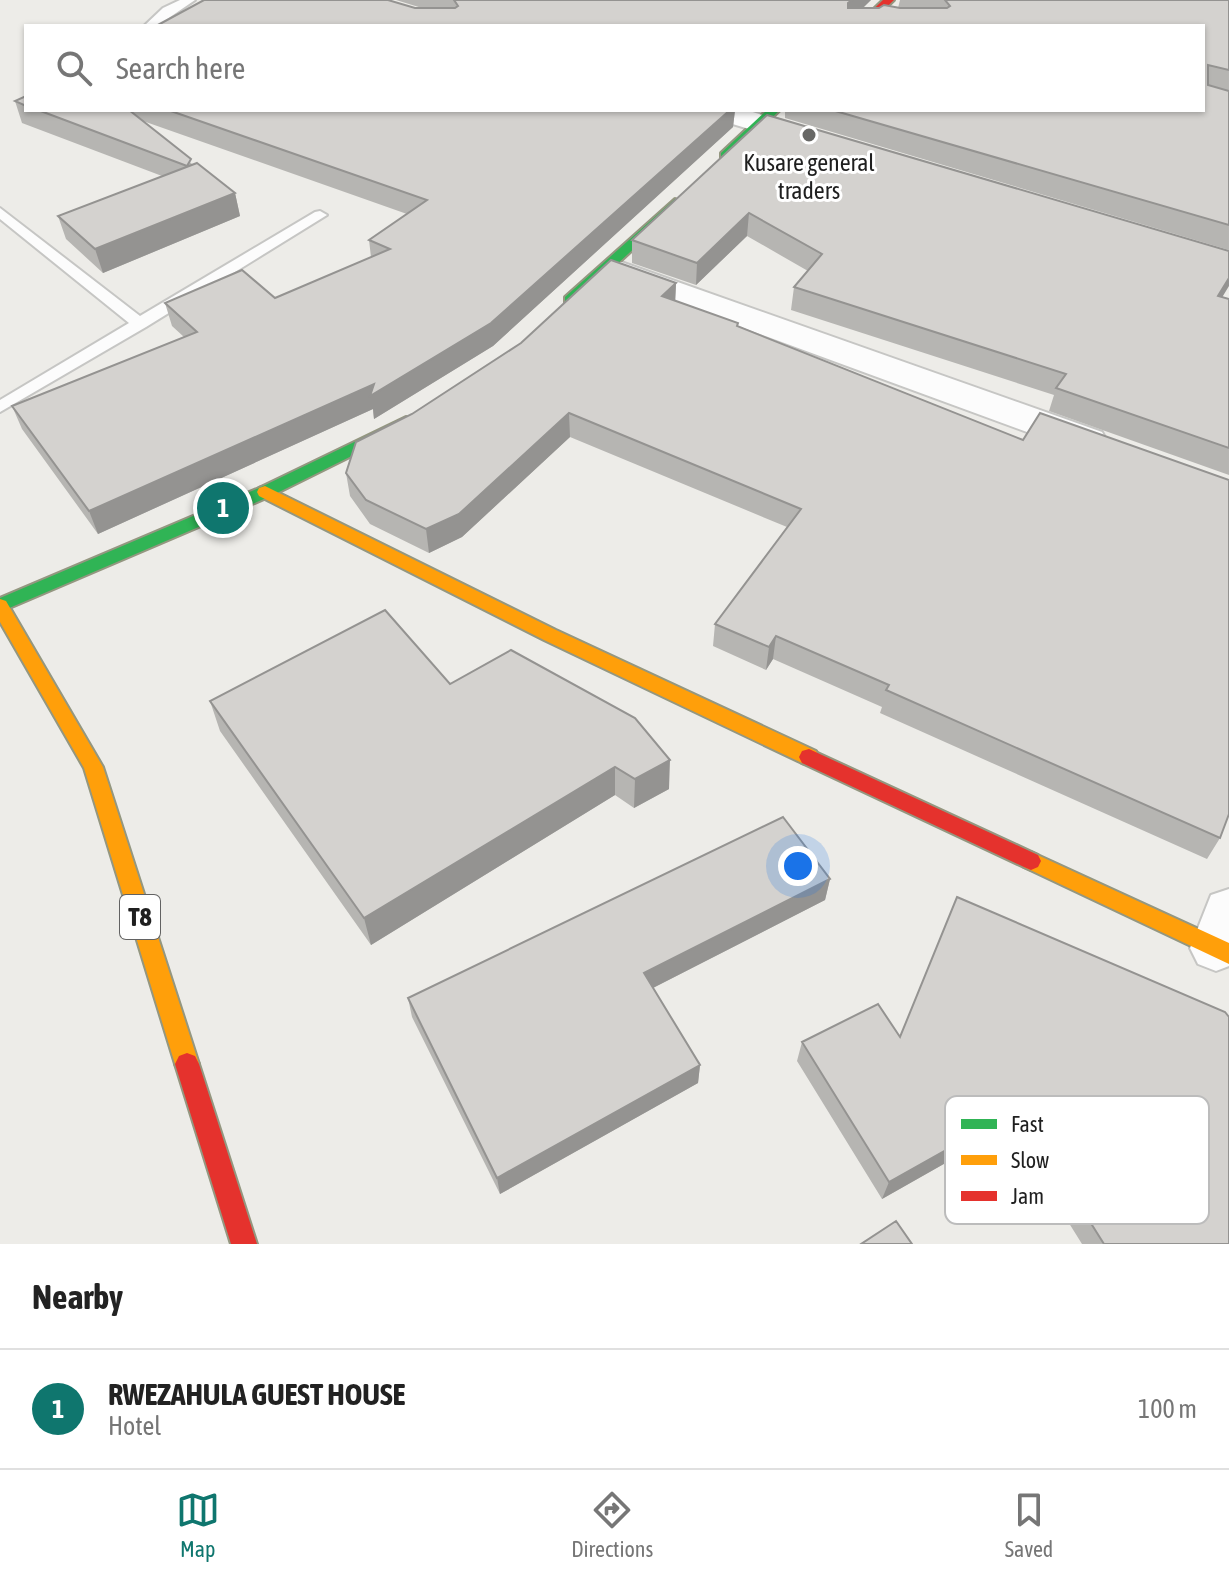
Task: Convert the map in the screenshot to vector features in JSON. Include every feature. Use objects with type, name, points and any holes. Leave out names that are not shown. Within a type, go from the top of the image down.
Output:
[{"type":"main road","points":[[716,164],[767,117]]},
{"type":"main road","points":[[552,316],[683,195]]},
{"type":"main road","points":[[0,605],[265,492],[400,426],[424,410]]},
{"type":"main road","points":[[265,492],[550,635],[1225,937]]},
{"type":"main road","name":"T8","points":[[0,605],[93,767],[244,1244]]},
{"type":"street","points":[[731,112],[767,117],[836,146]]},
{"type":"street","points":[[607,267],[1125,455]]},
{"type":"lane","points":[[152,24],[167,11],[189,0]]},
{"type":"lane","points":[[0,212],[140,324]]},
{"type":"lane","points":[[0,407],[320,215]]},
{"type":"building","points":[[204,0],[388,0],[415,8],[455,8],[458,6],[454,0],[852,0],[848,8],[879,8],[884,5],[947,8],[950,6],[945,0],[1229,0],[1229,70],[1208,65],[1208,85],[1229,91],[1229,225],[839,112],[1205,112],[1205,24],[160,24]]},
{"type":"building","points":[[43,112],[132,112],[191,159],[187,166]]},
{"type":"building","points":[[174,112],[728,112],[491,323],[370,396],[374,384],[89,511],[12,406],[197,332],[165,303],[242,270],[275,298],[390,249],[369,240],[427,200]]},
{"type":"building","points":[[767,115],[1229,251],[1229,278],[1218,296],[1229,299],[1229,448],[1056,388],[1066,374],[794,287],[822,254],[749,213],[697,263],[632,240]]},
{"type":"building","points":[[197,163],[235,193],[95,249],[58,216]]},
{"type":"building","points":[[611,260],[676,283],[662,296],[738,323],[737,326],[1023,440],[1040,413],[1229,480],[1229,814],[1220,838],[886,690],[889,685],[776,636],[769,647],[715,624],[801,509],[569,413],[459,514],[426,529],[366,500],[346,473],[356,442],[412,414],[521,343]]},
{"type":"building","points":[[385,610],[450,684],[511,650],[635,718],[670,760],[635,779],[615,767],[364,918],[210,701]]},
{"type":"building","points":[[783,817],[830,879],[644,973],[700,1065],[497,1178],[408,998]]},
{"type":"building","points":[[957,897],[1225,1012],[1229,1017],[1229,1244],[1104,1244],[1091,1224],[1209,1224],[1209,1096],[945,1096],[945,1151],[889,1182],[802,1042],[878,1004],[900,1037]]},
{"type":"building","points":[[896,1221],[912,1244],[861,1244]]},
{"type":"traffic: fast","points":[[725,156],[772,112]]},
{"type":"traffic: fast","points":[[570,300],[675,203]]},
{"type":"traffic: fast","points":[[0,605],[265,492],[406,422]]},
{"type":"traffic: slow","points":[[265,492],[550,635],[809,757]]},
{"type":"traffic: slow","points":[[0,606],[93,767],[187,1064]]},
{"type":"traffic: slow","points":[[1031,861],[1229,954]]},
{"type":"traffic: jam","points":[[863,24],[889,0]]},
{"type":"traffic: jam","points":[[809,757],[1031,861]]},
{"type":"traffic: jam","points":[[187,1064],[244,1244]]},
{"type":"place","name":"Kusare general traders","points":[[809,135]]},
{"type":"place","name":"RWEZAHULA GUEST HOUSE","points":[[223,508]]}]
